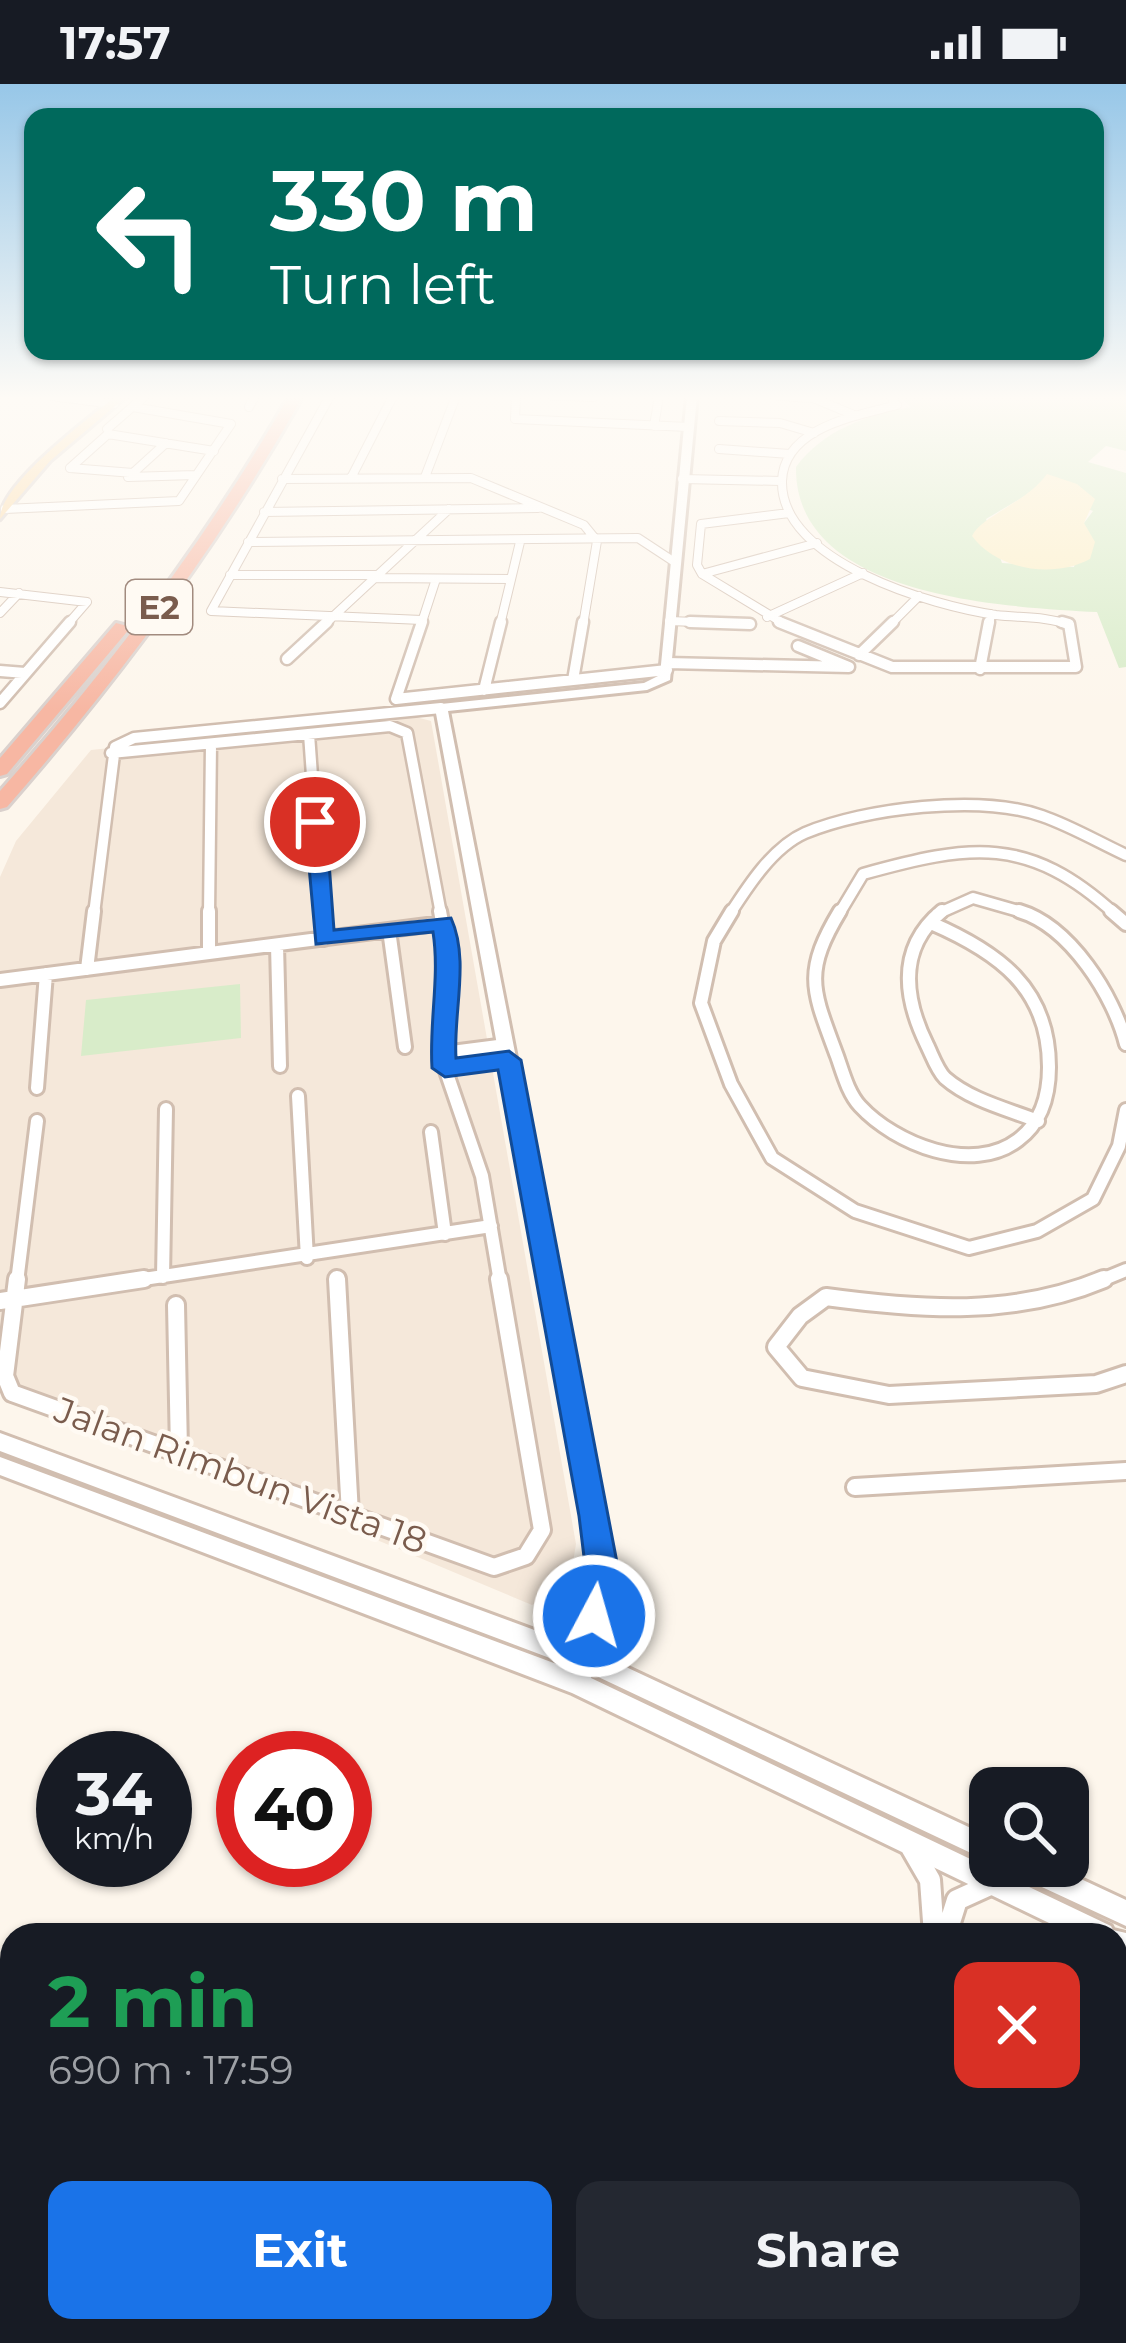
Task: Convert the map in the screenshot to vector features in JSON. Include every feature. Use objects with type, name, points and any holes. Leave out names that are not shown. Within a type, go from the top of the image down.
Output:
[{"type":"highway","name":"E2","points":[[0,770],[124,624],[213,501]]},
{"type":"highway","name":"E2","points":[[0,803],[188,567],[232,501]]},
{"type":"street","points":[[3,512],[176,501]]},
{"type":"street","points":[[270,501],[211,608],[214,613],[422,620]]},
{"type":"street","points":[[527,501],[584,525],[597,541],[573,680]]},
{"type":"street","points":[[111,753],[134,739],[646,686],[666,677],[680,501]]},
{"type":"street","points":[[786,501],[789,513],[817,544],[863,573],[919,596],[991,614],[1069,624],[1076,667],[904,668],[767,617],[702,574],[697,565],[701,524],[789,513]]},
{"type":"street","points":[[264,512],[543,508]]},
{"type":"street","points":[[286,659],[449,509]]},
{"type":"street","points":[[248,542],[638,538],[673,561]]},
{"type":"street","points":[[484,690],[520,542]]},
{"type":"street","points":[[702,574],[817,544]]},
{"type":"street","points":[[767,617],[863,573]]},
{"type":"street","points":[[230,575],[511,579]]},
{"type":"street","points":[[436,579],[396,699],[667,666],[849,667],[798,646]]},
{"type":"street","points":[[0,592],[82,597],[86,605],[0,703]]},
{"type":"street","points":[[0,613],[19,593]]},
{"type":"street","points":[[859,655],[919,596]]},
{"type":"street","points":[[980,669],[991,614]]},
{"type":"street","points":[[669,621],[750,623]]},
{"type":"street","points":[[0,671],[26,673]]},
{"type":"street","points":[[441,708],[595,1516],[602,1573],[578,1684]]},
{"type":"street","points":[[37,1120],[7,1300],[307,1258],[491,1226],[482,1176],[444,1060],[441,1021],[449,960],[404,729],[111,753]]},
{"type":"street","points":[[309,734],[324,939]]},
{"type":"street","points":[[209,953],[211,744]]},
{"type":"street","points":[[87,969],[111,753]]},
{"type":"street","points":[[1126,855],[1040,814],[974,803],[887,814],[802,834],[752,879],[714,941],[701,1003],[730,1084],[772,1158],[856,1211],[970,1248],[1037,1231],[1093,1199],[1119,1146],[1126,1110]]},
{"type":"street","points":[[931,923],[993,950],[1022,974],[1046,1020],[1054,1080],[1038,1121],[1018,1143],[985,1157],[925,1151],[859,1105],[823,1024],[812,969],[863,874],[923,856],[1001,850],[1057,867],[1126,924]]},
{"type":"street","points":[[1038,1121],[976,1098],[942,1076],[904,981],[914,946],[938,913],[973,898],[1029,914],[1070,946],[1118,1013],[1126,1044]]},
{"type":"street","points":[[0,980],[443,923]]},
{"type":"street","points":[[389,930],[404,1047]]},
{"type":"street","points":[[278,945],[280,1066]]},
{"type":"street","points":[[37,1088],[46,974]]},
{"type":"street","points":[[444,1060],[507,1052]]},
{"type":"street","points":[[298,1096],[307,1258]]},
{"type":"street","points":[[163,1277],[166,1109]]},
{"type":"street","points":[[430,1132],[445,1234]]},
{"type":"street","name":"Jalan Rimbun Vista 18","points":[[7,1300],[5,1376],[12,1393],[494,1567],[526,1556],[542,1530],[491,1226]]},
{"type":"street","points":[[1126,1270],[1065,1298],[941,1313],[826,1297],[800,1316],[776,1347],[802,1378],[889,1395],[1096,1384],[1126,1374]]},
{"type":"street","points":[[337,1278],[350,1514]]},
{"type":"street","points":[[176,1305],[179,1450]]},
{"type":"street","points":[[7,1457],[586,1660],[969,1840]]},
{"type":"street","points":[[7,1457],[578,1684],[969,1872]]},
{"type":"street","points":[[855,1487],[1126,1471]]},
{"type":"street","points":[[865,1822],[873,1795]]},
{"type":"street","points":[[907,1842],[930,1880],[933,1923]]},
{"type":"street","points":[[947,1923],[947,1912],[966,1890],[980,1887]]},
{"type":"street","points":[[1000,1887],[1077,1923]]},
{"type":"street","points":[[1070,1887],[1126,1913]]},
{"type":"shaded area","points":[[412,716],[431,721],[576,1544],[569,1587],[532,1605],[0,1382],[0,877],[16,841],[91,750]]},
{"type":"green space","points":[[803,501],[1016,501],[986,519],[1002,563],[1074,567],[1084,523],[1093,511],[1067,501],[1126,501],[1126,667],[1119,668],[1097,612],[1010,606],[911,586],[866,569],[829,544]]},
{"type":"green space","points":[[240,984],[241,1038],[81,1056],[86,1000]]},
{"type":"sand","points":[[1015,501],[1094,501],[1084,523],[1095,542],[1090,559],[1075,565],[1026,568],[996,557],[972,536]]},
{"type":"route","points":[[315,822],[324,939],[443,923],[449,960],[441,1021],[445,1068],[509,1060],[595,1516],[602,1573],[594,1616]]}]
